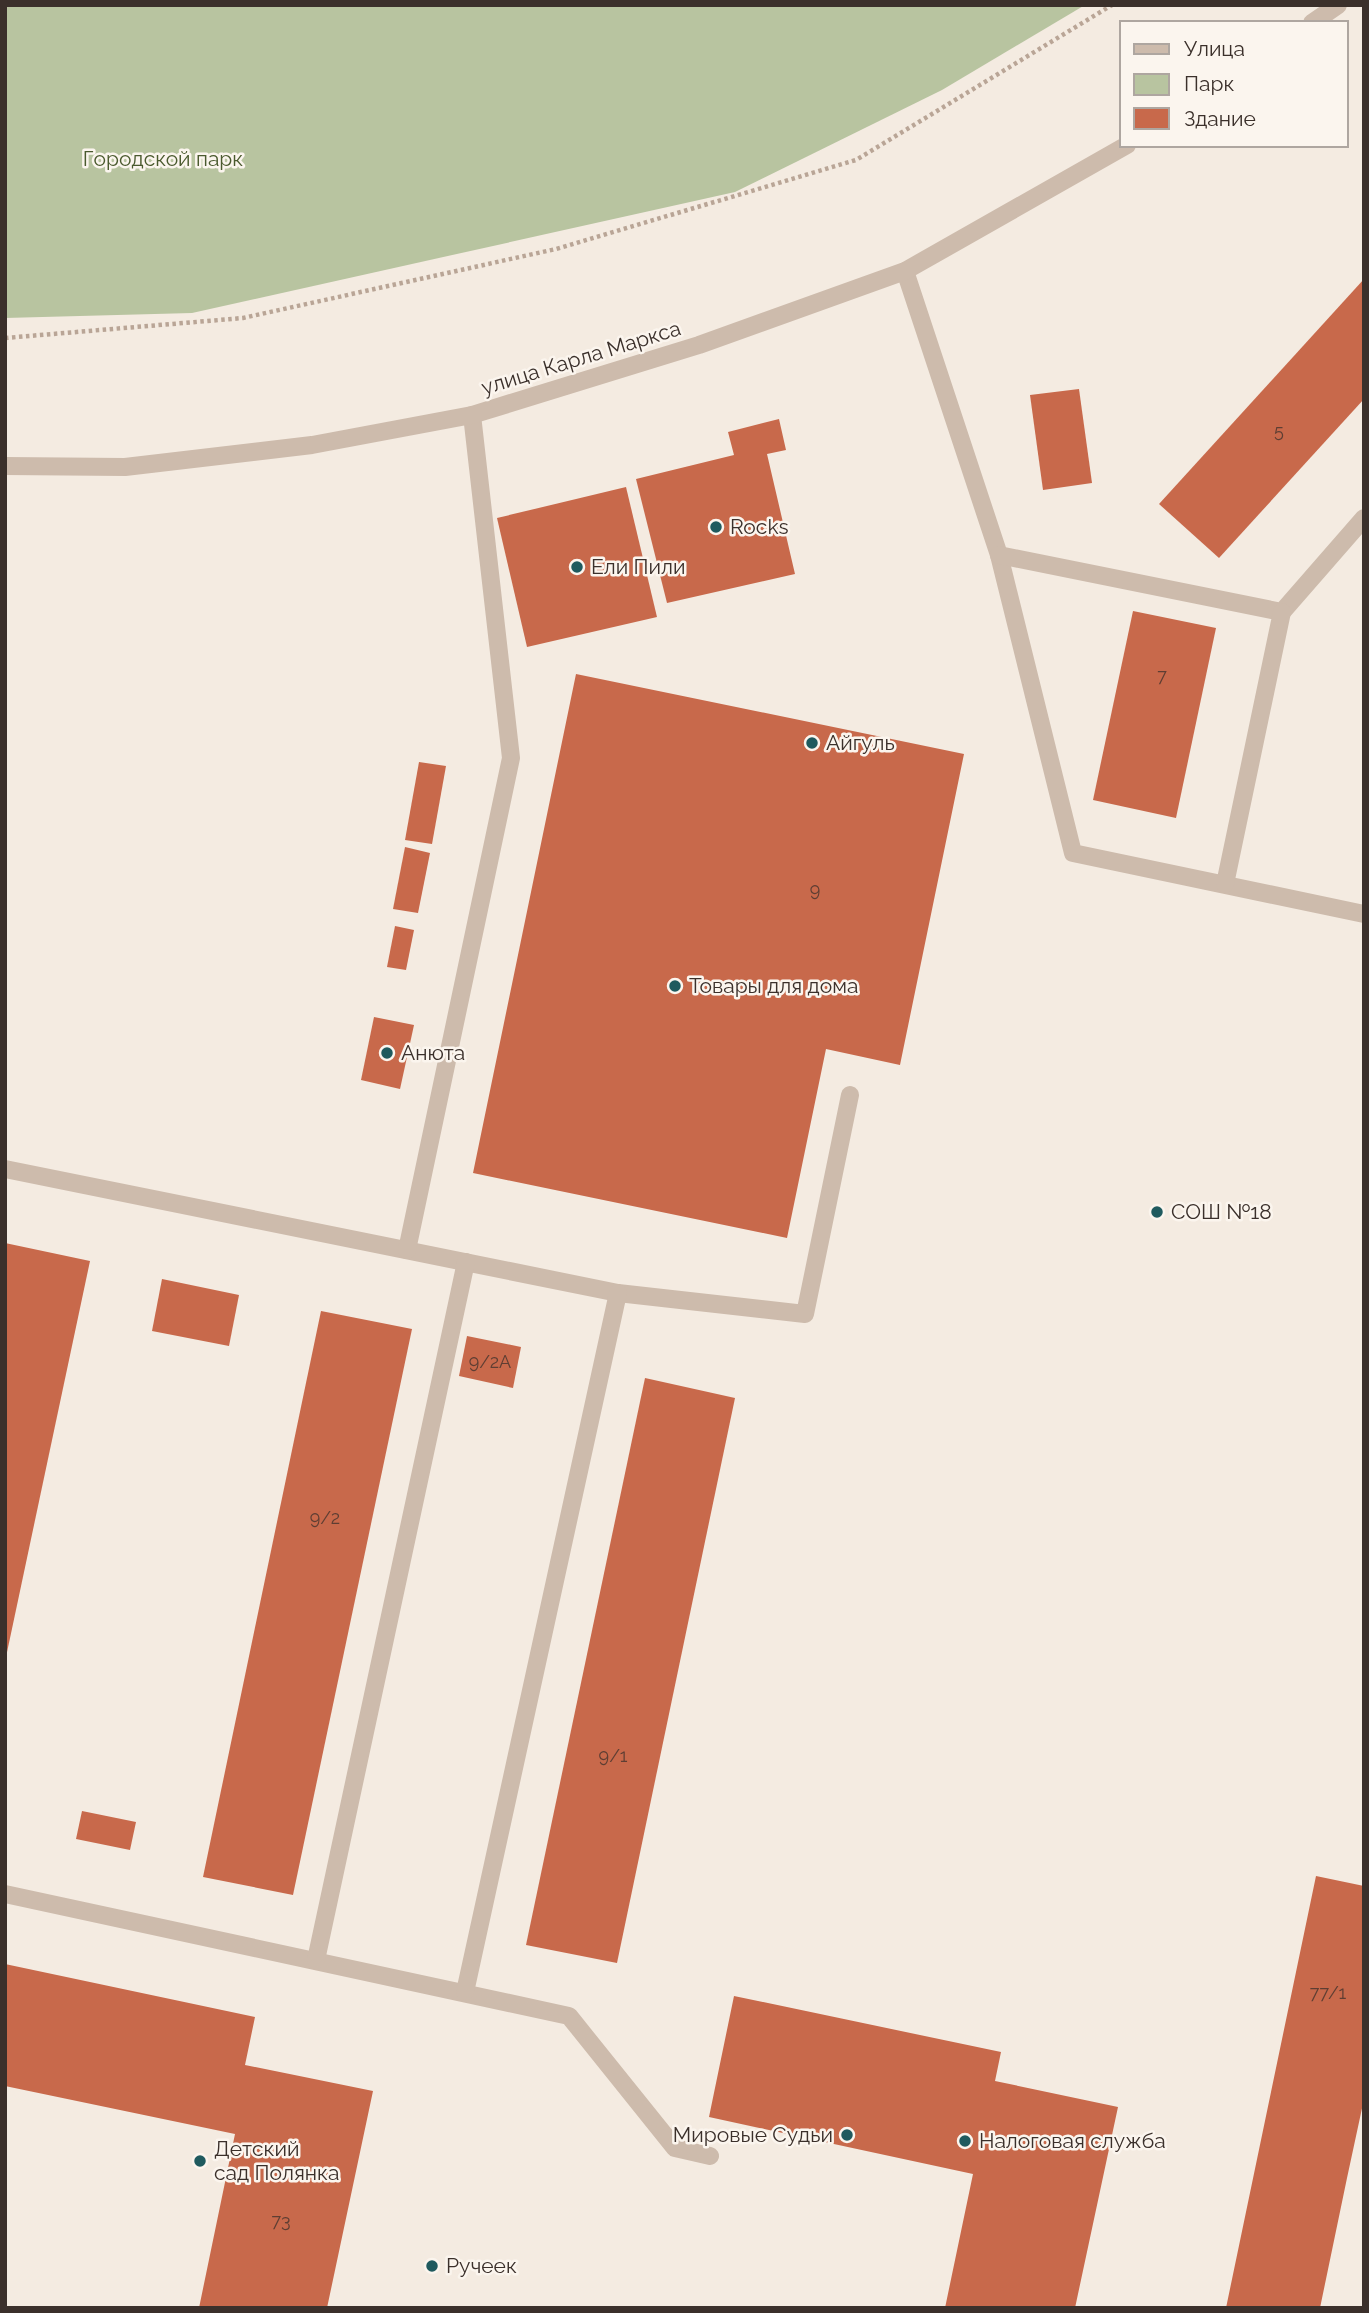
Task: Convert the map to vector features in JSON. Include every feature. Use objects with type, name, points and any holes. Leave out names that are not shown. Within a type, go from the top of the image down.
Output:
[{"type":"street","points":[[1315,21],[1338,5]]},
{"type":"street","name":"улица Карла Маркса","points":[[5,466],[125,467],[312,445],[472,415],[699,345],[905,271],[1123,147]]},
{"type":"street","points":[[905,271],[999,555],[1073,853],[1364,914]]},
{"type":"street","points":[[407,1250],[511,758],[472,415]]},
{"type":"street","points":[[1225,884],[1282,612],[1364,518]]},
{"type":"street","points":[[999,555],[1282,612]]},
{"type":"street","points":[[5,1169],[618,1293],[805,1314],[850,1095]]},
{"type":"street","points":[[316,1960],[466,1262]]},
{"type":"street","points":[[465,1992],[618,1293]]},
{"type":"street","points":[[5,1894],[569,2016],[675,2148],[710,2156]]},
{"type":"path","points":[[5,338],[243,318],[556,249],[843,164],[856,160],[1112,5]]},
{"type":"green space","name":"Городской парк","points":[[5,5],[1085,5],[942,90],[735,192],[192,313],[5,318]]},
{"type":"building","points":[[1364,279],[1364,399],[1219,558],[1159,504]]},
{"type":"building","points":[[1079,389],[1092,483],[1043,490],[1030,395]]},
{"type":"building","name":"Rocks","points":[[779,419],[786,450],[767,454],[795,574],[667,603],[636,479],[734,455],[728,432]]},
{"type":"building","name":"Ели Пили","points":[[626,487],[657,617],[527,647],[497,518]]},
{"type":"building","points":[[1133,611],[1216,628],[1176,818],[1093,800]]},
{"type":"building","points":[[576,674],[964,754],[900,1065],[826,1049],[787,1238],[473,1173]]},
{"type":"building","points":[[419,762],[446,766],[432,844],[405,840]]},
{"type":"building","points":[[405,847],[430,853],[418,913],[393,909]]},
{"type":"building","points":[[395,926],[414,930],[406,970],[387,967]]},
{"type":"building","name":"Анюта","points":[[374,1017],[414,1025],[400,1089],[361,1080]]},
{"type":"building","points":[[5,1243],[90,1261],[6,1657],[5,1657]]},
{"type":"building","points":[[162,1279],[239,1295],[229,1346],[152,1331]]},
{"type":"building","points":[[321,1311],[412,1329],[293,1895],[203,1877]]},
{"type":"building","points":[[467,1336],[521,1347],[513,1388],[459,1376]]},
{"type":"building","points":[[645,1378],[735,1398],[617,1963],[526,1945]]},
{"type":"building","points":[[82,1811],[136,1822],[130,1850],[76,1839]]},
{"type":"building","points":[[1316,1876],[1364,1886],[1364,2099],[1320,2308],[1226,2308]]},
{"type":"building","points":[[5,1964],[255,2017],[245,2065],[373,2091],[327,2308],[199,2308],[235,2134],[5,2086]]},
{"type":"building","name":"Налоговая служба","points":[[734,1996],[1001,2052],[995,2081],[1118,2107],[1075,2308],[945,2308],[973,2174],[709,2117]]},
{"type":"place","name":"Rocks","points":[[716,527]]},
{"type":"place","name":"Ели Пили","points":[[577,567]]},
{"type":"place","name":"Айгуль","points":[[812,743]]},
{"type":"place","name":"Товары для дома","points":[[675,986]]},
{"type":"place","name":"Анюта","points":[[387,1053]]},
{"type":"place","name":"СОШ №18","points":[[1157,1212]]},
{"type":"place","name":"Мировые Судьи","points":[[847,2135]]},
{"type":"place","name":"Налоговая служба","points":[[965,2141]]},
{"type":"place","name":"Детский сад Полянка","points":[[200,2161]]},
{"type":"place","name":"Ручеек","points":[[432,2266]]}]
